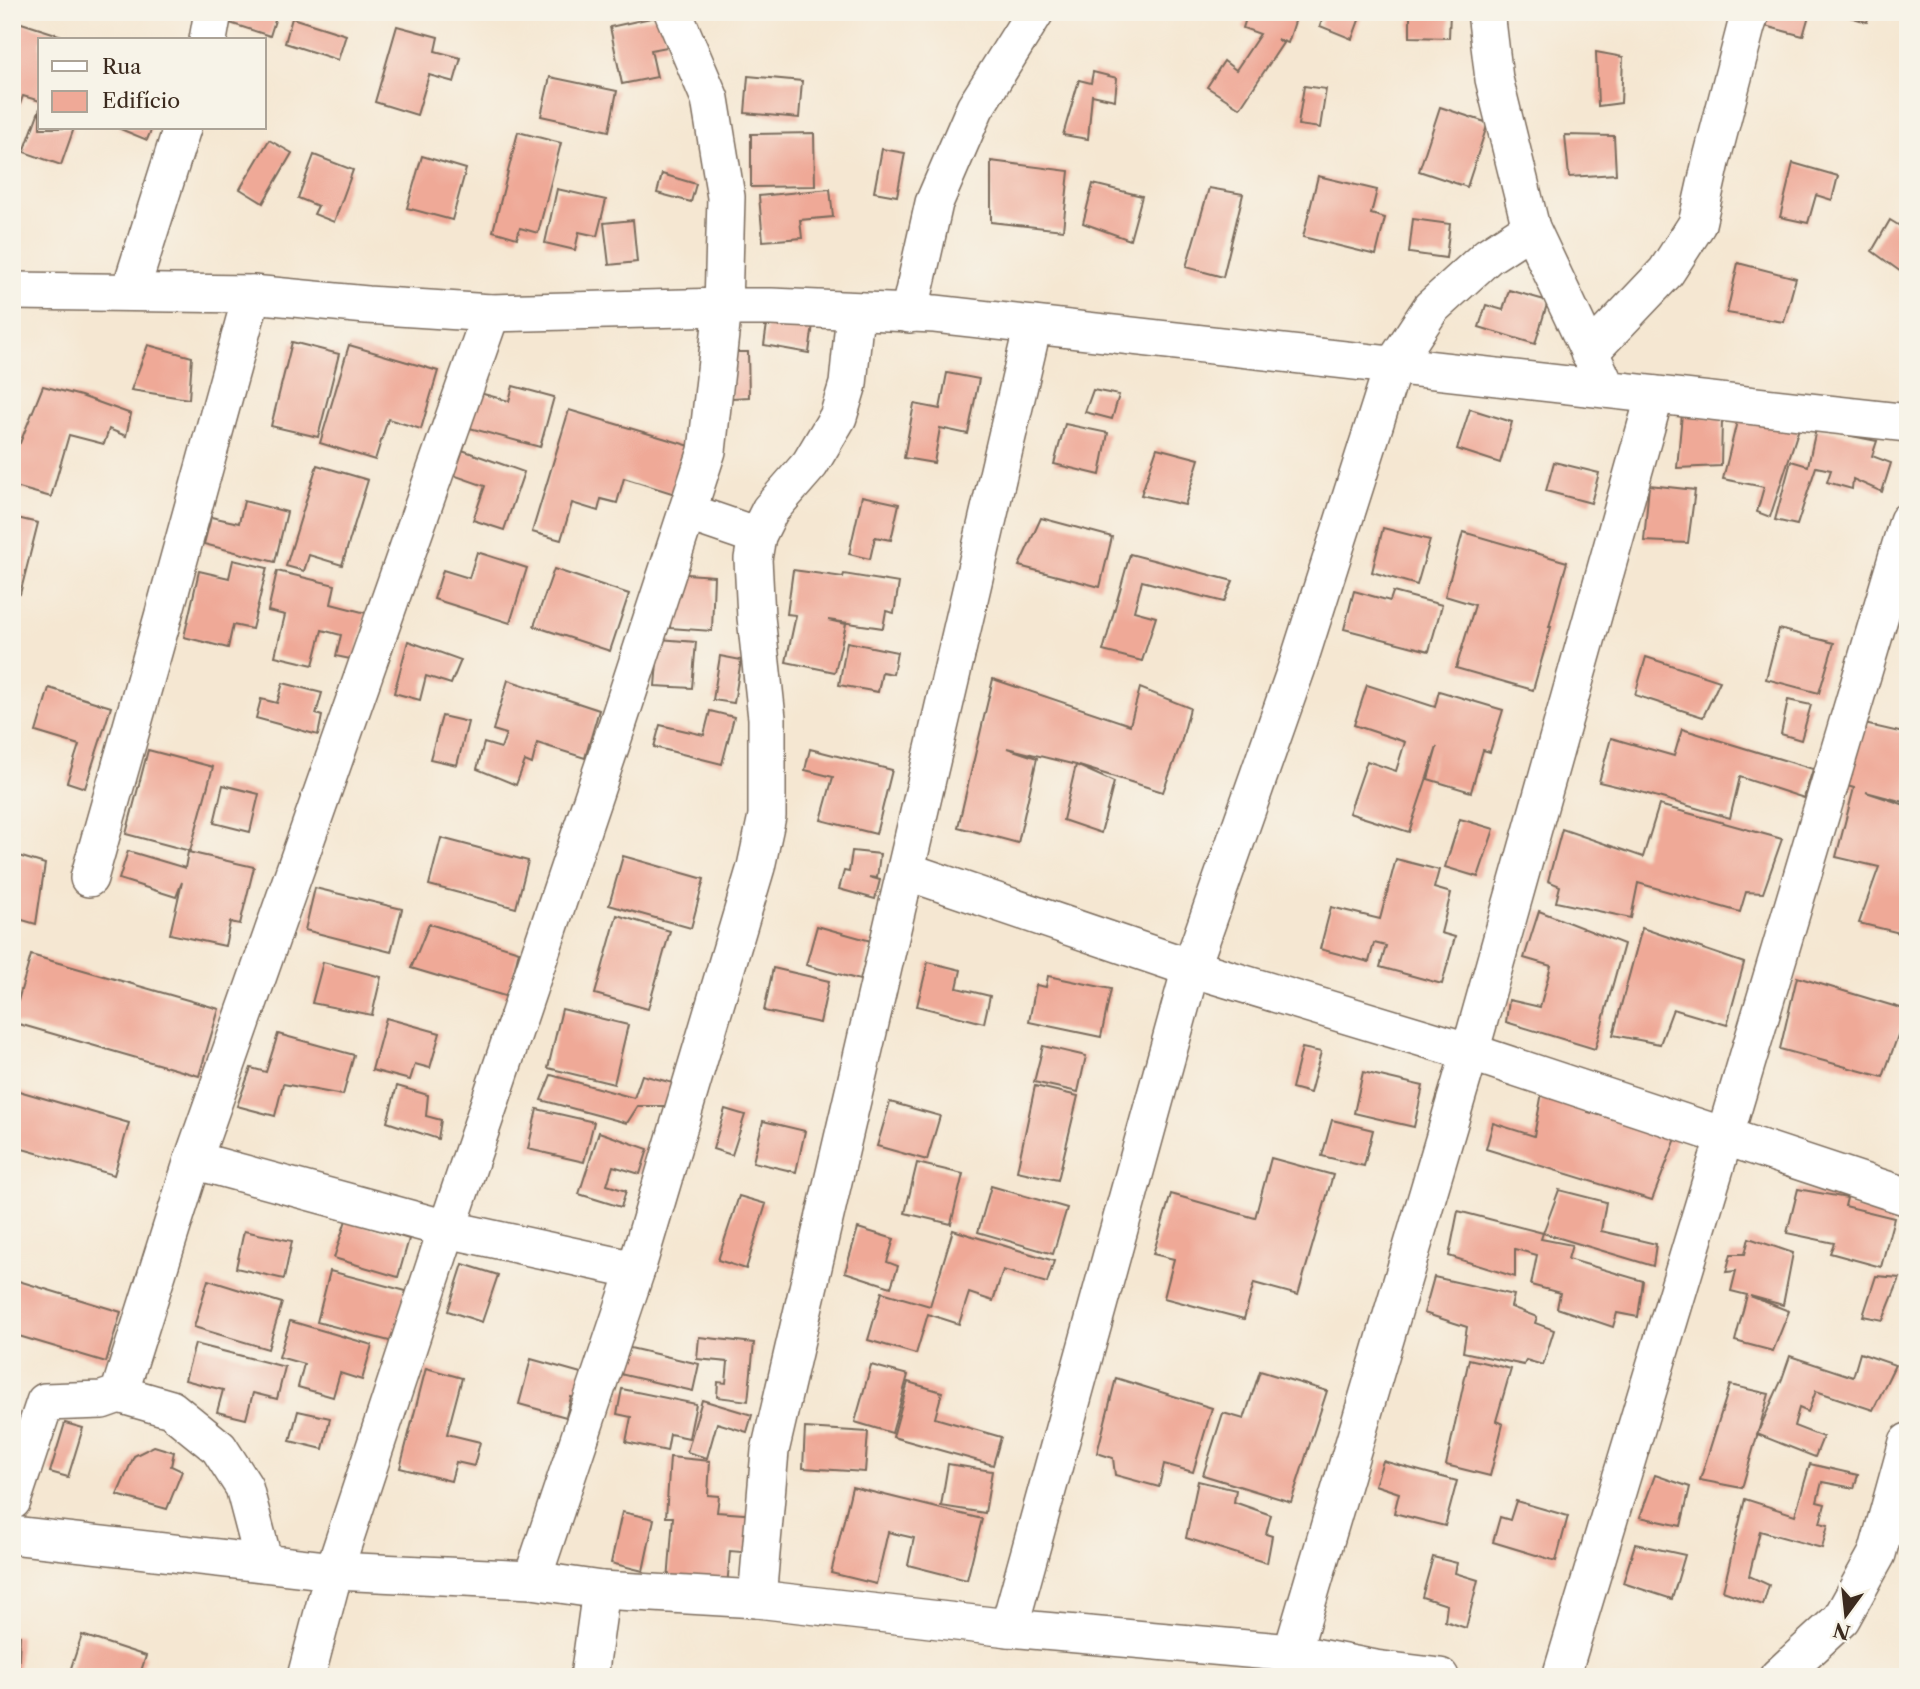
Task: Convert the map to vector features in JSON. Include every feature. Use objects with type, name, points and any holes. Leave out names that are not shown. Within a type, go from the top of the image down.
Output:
[{"type":"street","points":[[208,38],[212,12]]},
{"type":"street","points":[[306,1677],[334,1571],[707,451],[723,307],[726,197],[710,99],[673,12]]},
{"type":"street","points":[[909,314],[934,203],[975,108],[1035,12]]},
{"type":"street","points":[[1486,12],[1494,79],[1531,228],[1607,389]]},
{"type":"street","points":[[1589,352],[1666,272],[1697,224],[1751,12]]},
{"type":"street","points":[[130,292],[181,130]]},
{"type":"street","points":[[1009,1628],[1191,968],[1297,667],[1393,366],[1431,308],[1488,256],[1531,228]]},
{"type":"street","points":[[12,291],[252,294],[491,313],[771,307],[935,314],[1908,423]]},
{"type":"street","points":[[89,877],[252,294]]},
{"type":"street","points":[[532,1580],[636,1270],[757,867],[766,816],[767,718],[756,617],[753,559],[757,536],[770,510],[810,464],[838,416],[848,384],[855,312]]},
{"type":"street","points":[[118,1394],[193,1160],[491,313]]},
{"type":"street","points":[[757,1599],[770,1451],[1033,326]]},
{"type":"street","points":[[1292,1653],[1471,1052],[1655,395]]},
{"type":"street","points":[[688,512],[757,536]]},
{"type":"street","points":[[1561,1677],[1908,521]]},
{"type":"street","points":[[906,871],[1191,968],[1471,1052],[1908,1197]]},
{"type":"street","points":[[193,1160],[447,1229],[636,1270]]},
{"type":"street","points":[[12,1501],[46,1402],[102,1401],[118,1394],[171,1409],[219,1448],[244,1487],[264,1563]]},
{"type":"street","points":[[1779,1677],[1841,1619],[1877,1555],[1908,1442]]},
{"type":"street","points":[[12,1535],[334,1571],[532,1580],[601,1590],[757,1599],[1009,1628],[1292,1653],[1374,1673],[1440,1677]]},
{"type":"street","points":[[589,1677],[601,1590]]},
{"type":"building","points":[[230,12],[277,14],[270,36],[227,22]]},
{"type":"building","points":[[1248,12],[1298,12],[1288,43],[1277,39],[1283,43],[1240,108],[1207,87],[1224,61],[1236,70],[1260,34],[1243,28]]},
{"type":"building","points":[[1325,12],[1362,12],[1352,39],[1320,26]]},
{"type":"building","points":[[1410,12],[1450,12],[1449,38],[1410,37]]},
{"type":"building","points":[[1764,12],[1810,12],[1803,36],[1761,25]]},
{"type":"building","points":[[1833,12],[1870,12],[1867,22]]},
{"type":"building","points":[[660,16],[667,47],[651,50],[657,77],[622,84],[610,27]]},
{"type":"building","points":[[292,18],[346,35],[338,60],[285,43]]},
{"type":"building","points":[[12,20],[62,36],[38,38],[38,100],[23,96],[18,110],[12,109]]},
{"type":"building","points":[[397,26],[438,37],[435,51],[461,58],[454,82],[429,75],[417,115],[375,102]]},
{"type":"building","points":[[1596,52],[1623,57],[1621,103],[1598,106]]},
{"type":"building","points":[[1093,72],[1117,78],[1115,100],[1092,95],[1088,139],[1063,135],[1079,80],[1091,83]]},
{"type":"building","points":[[748,76],[802,81],[799,118],[745,113]]},
{"type":"building","points":[[550,77],[617,91],[609,131],[541,116]]},
{"type":"building","points":[[1304,86],[1326,89],[1320,128],[1298,125]]},
{"type":"building","points":[[1440,107],[1488,123],[1467,187],[1419,171]]},
{"type":"building","points":[[38,114],[38,130],[73,130],[61,165],[24,152]]},
{"type":"building","points":[[123,130],[151,130],[147,140]]},
{"type":"building","points":[[518,132],[561,143],[538,233],[520,228],[517,238],[493,231]]},
{"type":"building","points":[[814,133],[815,186],[751,187],[751,134]]},
{"type":"building","points":[[1565,135],[1614,136],[1616,174],[1569,177]]},
{"type":"building","points":[[269,140],[292,153],[263,203],[240,189]]},
{"type":"building","points":[[882,149],[905,153],[897,196],[874,192]]},
{"type":"building","points":[[314,155],[353,170],[334,222],[314,214],[318,206],[298,198]]},
{"type":"building","points":[[422,156],[466,169],[452,220],[407,208]]},
{"type":"building","points":[[991,161],[1069,171],[1063,230],[991,222]]},
{"type":"building","points":[[1793,163],[1838,176],[1832,200],[1816,195],[1808,223],[1780,217]]},
{"type":"building","points":[[662,174],[696,184],[691,202],[657,193]]},
{"type":"building","points":[[1318,176],[1377,190],[1371,214],[1385,218],[1376,255],[1303,237]]},
{"type":"building","points":[[1093,184],[1142,196],[1130,240],[1083,223]]},
{"type":"building","points":[[1209,188],[1243,194],[1223,277],[1186,267]]},
{"type":"building","points":[[557,189],[606,200],[597,236],[579,232],[575,250],[545,243]]},
{"type":"building","points":[[830,189],[833,217],[800,220],[802,238],[763,241],[759,196]]},
{"type":"building","points":[[1413,219],[1450,224],[1446,258],[1409,253]]},
{"type":"building","points":[[633,220],[637,262],[609,265],[604,223]]},
{"type":"building","points":[[1890,220],[1908,231],[1908,264],[1901,272],[1872,251]]},
{"type":"building","points":[[1738,263],[1796,278],[1784,322],[1727,313]]},
{"type":"building","points":[[1509,290],[1548,301],[1535,344],[1479,327],[1486,305],[1503,310]]},
{"type":"building","points":[[769,310],[814,317],[809,353],[764,345]]},
{"type":"building","points":[[292,342],[339,354],[318,437],[271,426]]},
{"type":"building","points":[[148,345],[192,357],[189,399],[131,390]]},
{"type":"building","points":[[349,345],[438,371],[421,429],[388,419],[375,460],[320,443]]},
{"type":"building","points":[[730,352],[748,352],[749,397],[732,398]]},
{"type":"building","points":[[947,373],[979,379],[968,434],[940,428],[934,463],[904,458],[914,404],[940,409]]},
{"type":"building","points":[[43,386],[131,414],[126,436],[109,429],[104,444],[69,435],[51,497],[12,486],[12,441],[20,443]]},
{"type":"building","points":[[513,386],[554,397],[540,447],[466,427],[476,392],[509,401]]},
{"type":"building","points":[[1093,390],[1119,395],[1112,419],[1085,412]]},
{"type":"building","points":[[1470,409],[1512,422],[1500,463],[1457,449]]},
{"type":"building","points":[[569,410],[690,446],[675,494],[624,478],[617,503],[601,499],[598,511],[572,503],[561,540],[532,532]]},
{"type":"building","points":[[1739,413],[1800,425],[1770,517],[1757,512],[1764,487],[1723,479]]},
{"type":"building","points":[[1682,414],[1722,419],[1721,466],[1677,468]]},
{"type":"building","points":[[1065,424],[1108,433],[1100,475],[1054,464]]},
{"type":"building","points":[[1816,429],[1877,441],[1872,456],[1891,463],[1882,492],[1853,479],[1852,489],[1827,482],[1831,470],[1816,467],[1797,525],[1775,520],[1791,461],[1808,466]]},
{"type":"building","points":[[1157,448],[1199,459],[1185,505],[1141,495]]},
{"type":"building","points":[[462,450],[524,472],[504,530],[473,520],[485,486],[453,475]]},
{"type":"building","points":[[1554,462],[1599,473],[1591,503],[1546,491]]},
{"type":"building","points":[[317,465],[368,480],[342,565],[309,555],[304,571],[286,566]]},
{"type":"building","points":[[1649,485],[1695,490],[1688,543],[1644,541]]},
{"type":"building","points":[[862,496],[899,504],[891,540],[875,537],[870,559],[849,554]]},
{"type":"building","points":[[244,501],[287,512],[275,562],[204,544],[211,517],[239,523]]},
{"type":"building","points":[[13,517],[38,523],[20,594],[12,592]]},
{"type":"building","points":[[1041,518],[1112,537],[1100,587],[1019,566]]},
{"type":"building","points":[[1383,528],[1430,540],[1417,585],[1372,572]]},
{"type":"building","points":[[1463,532],[1567,562],[1533,690],[1456,668],[1475,605],[1445,596]]},
{"type":"building","points":[[477,552],[527,568],[510,623],[434,599],[443,570],[469,578]]},
{"type":"building","points":[[1130,554],[1233,581],[1224,602],[1142,581],[1134,611],[1156,617],[1142,661],[1103,651]]},
{"type":"building","points":[[233,560],[267,568],[252,629],[233,625],[228,648],[184,637],[199,571],[229,578]]},
{"type":"building","points":[[554,569],[629,594],[610,651],[534,626]]},
{"type":"building","points":[[793,570],[843,577],[844,574],[899,583],[894,613],[886,611],[883,628],[828,620],[846,624],[835,672],[786,662],[796,615],[787,614]]},
{"type":"building","points":[[277,571],[335,585],[331,604],[366,613],[355,660],[336,656],[341,635],[322,630],[313,665],[275,656],[285,615],[268,611]]},
{"type":"building","points":[[673,573],[714,576],[712,631],[670,628]]},
{"type":"building","points":[[1354,591],[1390,601],[1393,592],[1442,605],[1429,651],[1344,629]]},
{"type":"building","points":[[1779,629],[1834,643],[1819,693],[1766,679]]},
{"type":"building","points":[[659,639],[696,642],[692,688],[655,686]]},
{"type":"building","points":[[408,641],[461,660],[451,684],[426,676],[420,700],[394,693]]},
{"type":"building","points":[[847,642],[897,652],[893,674],[882,672],[878,692],[839,685]]},
{"type":"building","points":[[720,656],[741,660],[734,703],[713,700]]},
{"type":"building","points":[[1646,657],[1720,681],[1703,717],[1635,695]]},
{"type":"building","points":[[993,679],[1130,725],[1140,688],[1190,708],[1181,743],[1163,792],[1076,765],[1007,748],[1037,758],[1018,843],[958,827]]},
{"type":"building","points":[[508,680],[599,710],[585,758],[537,743],[532,764],[525,761],[516,785],[477,769],[484,743],[501,748],[506,734],[493,730]]},
{"type":"building","points":[[283,683],[322,693],[316,714],[322,716],[318,735],[256,718],[261,699],[277,703]]},
{"type":"building","points":[[1367,685],[1435,707],[1439,691],[1503,710],[1490,752],[1483,750],[1471,792],[1428,779],[1437,747],[1409,832],[1349,813],[1367,761],[1396,771],[1405,742],[1354,725]]},
{"type":"building","points":[[49,688],[111,707],[85,788],[67,782],[79,745],[36,732]]},
{"type":"building","points":[[1788,700],[1811,705],[1801,740],[1781,734]]},
{"type":"building","points":[[710,711],[734,717],[722,764],[654,747],[660,725],[704,735]]},
{"type":"building","points":[[442,716],[468,722],[457,765],[430,759]]},
{"type":"building","points":[[1860,723],[1908,734],[1908,803],[1866,792],[1908,806],[1908,935],[1859,923],[1879,867],[1836,857],[1854,788],[1844,785]]},
{"type":"building","points":[[1682,729],[1813,769],[1804,798],[1740,777],[1730,818],[1599,782],[1611,738],[1674,756]]},
{"type":"building","points":[[810,749],[892,770],[876,834],[821,820],[833,777],[805,770]]},
{"type":"building","points":[[148,750],[213,767],[190,851],[126,834]]},
{"type":"building","points":[[1076,765],[1114,782],[1101,833],[1063,820]]},
{"type":"building","points":[[223,785],[259,794],[250,832],[214,823]]},
{"type":"building","points":[[1659,805],[1782,839],[1763,893],[1746,892],[1740,912],[1638,883],[1631,918],[1556,902],[1560,886],[1548,881],[1562,829],[1643,857]]},
{"type":"building","points":[[1460,819],[1494,829],[1478,877],[1445,867]]},
{"type":"building","points":[[441,838],[528,861],[516,908],[429,885]]},
{"type":"building","points":[[128,851],[185,868],[188,852],[254,867],[240,924],[230,922],[225,946],[170,934],[182,882],[176,897],[119,879]]},
{"type":"building","points":[[852,851],[880,854],[877,878],[869,877],[880,880],[875,899],[839,889],[844,871],[849,872]]},
{"type":"building","points":[[12,854],[45,864],[36,924],[12,917]]},
{"type":"building","points":[[623,856],[704,879],[691,928],[609,905]]},
{"type":"building","points":[[1396,859],[1439,870],[1434,888],[1451,893],[1441,933],[1455,937],[1442,984],[1380,967],[1386,946],[1374,943],[1369,962],[1320,949],[1331,907],[1380,919]]},
{"type":"building","points":[[315,888],[402,909],[391,952],[305,930]]},
{"type":"building","points":[[1539,911],[1624,944],[1595,1049],[1506,1022],[1509,1000],[1540,1007],[1551,966],[1524,958]]},
{"type":"building","points":[[617,915],[670,931],[648,1009],[595,994]]},
{"type":"building","points":[[429,924],[519,951],[508,997],[411,968]]},
{"type":"building","points":[[817,926],[871,941],[860,980],[806,965]]},
{"type":"building","points":[[1642,928],[1744,963],[1727,1025],[1673,1009],[1660,1044],[1613,1035]]},
{"type":"building","points":[[31,955],[219,1009],[199,1076],[12,1022]]},
{"type":"building","points":[[323,962],[381,977],[372,1015],[312,1003]]},
{"type":"building","points":[[928,962],[961,970],[957,988],[990,996],[984,1023],[917,1006]]},
{"type":"building","points":[[773,968],[829,981],[820,1023],[764,1011]]},
{"type":"building","points":[[1048,976],[1111,989],[1101,1037],[1029,1022],[1036,985],[1046,987]]},
{"type":"building","points":[[1797,977],[1907,1010],[1883,1077],[1780,1049]]},
{"type":"building","points":[[562,1009],[628,1025],[614,1084],[548,1068]]},
{"type":"building","points":[[386,1018],[440,1033],[430,1068],[415,1064],[410,1080],[372,1070]]},
{"type":"building","points":[[278,1034],[354,1055],[343,1095],[283,1084],[275,1116],[237,1106],[251,1068],[266,1072]]},
{"type":"building","points":[[1043,1046],[1086,1056],[1078,1092],[1034,1082]]},
{"type":"building","points":[[1302,1048],[1321,1052],[1310,1093],[1292,1088]]},
{"type":"building","points":[[1363,1072],[1423,1086],[1414,1127],[1354,1113]]},
{"type":"building","points":[[551,1075],[634,1098],[642,1075],[673,1083],[666,1106],[638,1106],[627,1123],[541,1100]]},
{"type":"building","points":[[397,1086],[428,1095],[426,1116],[441,1120],[438,1139],[387,1122]]},
{"type":"building","points":[[1035,1086],[1078,1096],[1058,1180],[1017,1171]]},
{"type":"building","points":[[1543,1087],[1588,1102],[1588,1112],[1677,1136],[1652,1200],[1486,1149],[1493,1123],[1534,1136]]},
{"type":"building","points":[[12,1089],[129,1123],[114,1175],[12,1146]]},
{"type":"building","points":[[890,1102],[940,1116],[927,1160],[877,1146]]},
{"type":"building","points":[[537,1109],[594,1122],[584,1162],[528,1149]]},
{"type":"building","points":[[725,1109],[745,1115],[732,1155],[713,1149]]},
{"type":"building","points":[[1332,1120],[1373,1130],[1364,1166],[1322,1156]]},
{"type":"building","points":[[763,1121],[805,1131],[796,1172],[753,1162]]},
{"type":"building","points":[[599,1132],[648,1149],[640,1174],[613,1166],[607,1185],[626,1191],[621,1207],[579,1194]]},
{"type":"building","points":[[1271,1158],[1333,1175],[1298,1295],[1254,1283],[1244,1319],[1164,1298],[1174,1259],[1153,1254],[1171,1194],[1255,1218]]},
{"type":"building","points":[[917,1163],[963,1174],[951,1224],[905,1213]]},
{"type":"building","points":[[991,1186],[1067,1208],[1053,1254],[978,1232]]},
{"type":"building","points":[[1798,1189],[1847,1198],[1845,1206],[1894,1218],[1881,1267],[1830,1253],[1834,1243],[1787,1233]]},
{"type":"building","points":[[1559,1190],[1606,1202],[1601,1231],[1656,1244],[1653,1266],[1543,1233]]},
{"type":"building","points":[[739,1196],[766,1204],[746,1269],[718,1260]]},
{"type":"building","points":[[1458,1211],[1543,1233],[1541,1239],[1572,1245],[1568,1259],[1643,1281],[1638,1317],[1617,1313],[1613,1327],[1557,1308],[1560,1293],[1531,1285],[1537,1255],[1515,1249],[1515,1277],[1449,1256]]},
{"type":"building","points":[[346,1220],[409,1239],[398,1277],[334,1258]]},
{"type":"building","points":[[858,1228],[894,1239],[887,1262],[898,1266],[891,1287],[845,1272]]},
{"type":"building","points":[[953,1230],[1054,1261],[1047,1283],[1003,1270],[993,1301],[969,1293],[959,1324],[928,1314],[916,1354],[868,1340],[882,1292],[930,1306]]},
{"type":"building","points":[[244,1231],[292,1241],[284,1279],[236,1268]]},
{"type":"building","points":[[1749,1238],[1793,1253],[1783,1305],[1750,1296],[1789,1311],[1773,1351],[1735,1341],[1747,1295],[1731,1291],[1736,1271],[1726,1272],[1731,1254],[1745,1254]]},
{"type":"building","points":[[463,1264],[498,1275],[482,1322],[448,1311]]},
{"type":"building","points":[[330,1271],[406,1291],[393,1342],[317,1322]]},
{"type":"building","points":[[1876,1276],[1900,1278],[1883,1320],[1863,1316]]},
{"type":"building","points":[[1434,1277],[1514,1295],[1511,1307],[1537,1317],[1535,1323],[1554,1330],[1543,1365],[1526,1360],[1524,1365],[1463,1352],[1467,1327],[1424,1313]]},
{"type":"building","points":[[12,1279],[121,1312],[106,1362],[12,1334]]},
{"type":"building","points":[[208,1280],[282,1303],[268,1349],[194,1327]]},
{"type":"building","points":[[290,1321],[372,1345],[362,1380],[340,1373],[333,1397],[298,1387],[304,1364],[279,1357]]},
{"type":"building","points":[[699,1337],[754,1343],[748,1401],[717,1397],[718,1382],[726,1383],[728,1362],[697,1359]]},
{"type":"building","points":[[195,1344],[285,1367],[277,1399],[253,1393],[246,1419],[217,1412],[223,1390],[185,1380]]},
{"type":"building","points":[[626,1347],[699,1364],[693,1391],[620,1374]]},
{"type":"building","points":[[1860,1353],[1895,1365],[1873,1410],[1816,1391],[1808,1412],[1799,1408],[1794,1426],[1823,1437],[1815,1457],[1757,1434],[1790,1356],[1853,1377]]},
{"type":"building","points":[[531,1359],[588,1375],[581,1399],[571,1397],[566,1417],[519,1404]]},
{"type":"building","points":[[1469,1359],[1511,1369],[1496,1421],[1503,1424],[1490,1476],[1446,1465]]},
{"type":"building","points":[[871,1365],[908,1375],[892,1433],[855,1422]]},
{"type":"building","points":[[426,1368],[462,1378],[447,1434],[480,1442],[474,1466],[456,1462],[451,1481],[400,1468]]},
{"type":"building","points":[[1260,1371],[1327,1391],[1291,1502],[1203,1475],[1223,1413],[1244,1419]]},
{"type":"building","points":[[1116,1378],[1212,1408],[1193,1472],[1164,1464],[1159,1487],[1115,1475],[1113,1458],[1097,1453]]},
{"type":"building","points":[[908,1382],[942,1392],[935,1418],[1001,1437],[993,1465],[893,1437]]},
{"type":"building","points":[[1730,1385],[1769,1394],[1742,1488],[1700,1480]]},
{"type":"building","points":[[622,1389],[696,1404],[689,1438],[670,1434],[667,1451],[626,1442],[631,1417],[617,1414]]},
{"type":"building","points":[[702,1400],[752,1415],[747,1432],[717,1423],[707,1458],[687,1452]]},
{"type":"building","points":[[298,1411],[330,1418],[323,1449],[290,1441]]},
{"type":"building","points":[[65,1423],[83,1428],[68,1477],[50,1472]]},
{"type":"building","points":[[805,1428],[868,1432],[865,1472],[803,1468]]},
{"type":"building","points":[[154,1446],[174,1452],[171,1466],[182,1471],[167,1509],[117,1495],[134,1456]]},
{"type":"building","points":[[670,1457],[710,1461],[708,1495],[719,1496],[717,1512],[757,1515],[753,1553],[730,1551],[727,1588],[668,1582],[673,1517],[666,1517]]},
{"type":"building","points":[[1383,1461],[1457,1481],[1445,1526],[1394,1513],[1399,1493],[1375,1485]]},
{"type":"building","points":[[948,1464],[992,1471],[985,1513],[941,1506]]},
{"type":"building","points":[[1810,1464],[1858,1475],[1854,1488],[1822,1482],[1817,1502],[1825,1504],[1820,1523],[1828,1525],[1822,1548],[1760,1531],[1749,1576],[1769,1585],[1763,1605],[1723,1591],[1745,1499],[1795,1515]]},
{"type":"building","points":[[1655,1475],[1690,1487],[1681,1526],[1640,1517]]},
{"type":"building","points":[[1198,1481],[1236,1490],[1234,1502],[1271,1515],[1266,1534],[1272,1536],[1267,1563],[1186,1538]]},
{"type":"building","points":[[852,1487],[982,1519],[967,1580],[908,1565],[914,1538],[888,1532],[876,1584],[831,1573]]},
{"type":"building","points":[[1516,1501],[1568,1516],[1556,1561],[1493,1542],[1500,1517],[1510,1520]]},
{"type":"building","points":[[622,1512],[654,1519],[643,1571],[611,1563]]},
{"type":"building","points":[[1635,1544],[1685,1555],[1672,1599],[1623,1583]]},
{"type":"building","points":[[1433,1557],[1457,1563],[1455,1573],[1478,1580],[1466,1628],[1445,1621],[1447,1605],[1422,1597]]},
{"type":"building","points":[[12,1635],[20,1636],[18,1677],[12,1677]]},
{"type":"building","points":[[82,1635],[146,1656],[139,1677],[68,1677]]}]
